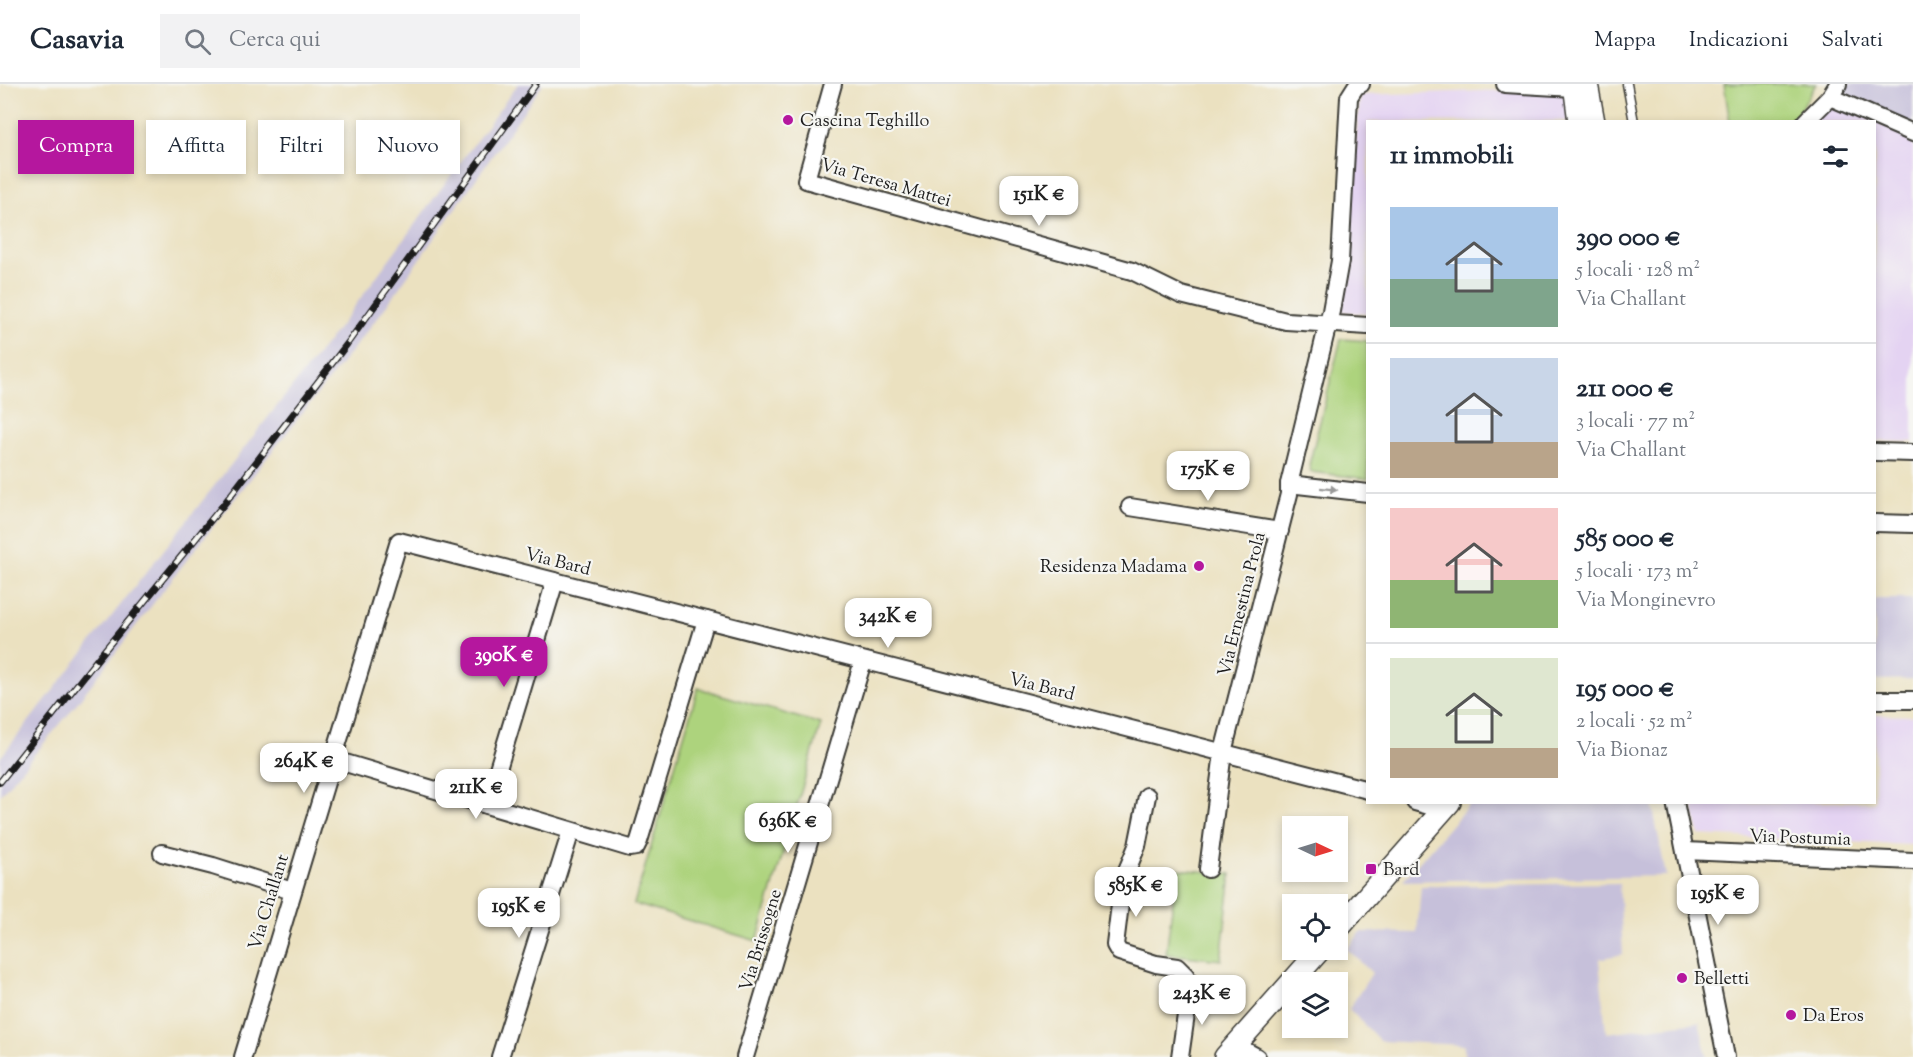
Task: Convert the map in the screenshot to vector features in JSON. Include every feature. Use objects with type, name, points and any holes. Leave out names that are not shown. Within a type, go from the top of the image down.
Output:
[{"type":"street","name":"Via Teresa Mattei","points":[[833,84],[807,180],[1132,272],[1181,295],[1286,321],[1366,326]]},
{"type":"street","points":[[1326,324],[1331,309],[1342,237],[1348,97],[1356,86],[1361,84]]},
{"type":"street","points":[[1505,84],[1578,85]]},
{"type":"street","points":[[1578,85],[1579,120]]},
{"type":"street","points":[[1578,85],[1593,120]]},
{"type":"street","points":[[1807,120],[1834,90],[1913,133]]},
{"type":"street","name":"Via Ernestina Prola","points":[[1208,870],[1223,752],[1289,494],[1289,484],[1326,324]]},
{"type":"street","points":[[1876,452],[1913,453]]},
{"type":"street","points":[[1289,484],[1366,493]]},
{"type":"street","points":[[1130,507],[1280,531]]},
{"type":"street","points":[[1876,523],[1913,524]]},
{"type":"street","name":"Via Bard","points":[[399,542],[1366,789]]},
{"type":"street","name":"Via Challant","points":[[243,1057],[399,542]]},
{"type":"street","points":[[487,806],[555,581]]},
{"type":"street","points":[[332,759],[571,831],[630,848],[636,847],[706,620]]},
{"type":"street","name":"Via Brissogne","points":[[745,1057],[863,661]]},
{"type":"street","points":[[1876,700],[1913,700]]},
{"type":"street","points":[[1147,796],[1137,846],[1123,880],[1115,945],[1119,952],[1156,964],[1177,967],[1186,976],[1189,994],[1180,1057]]},
{"type":"street","points":[[1431,804],[1447,806]]},
{"type":"street","points":[[1676,804],[1726,1057]]},
{"type":"street","points":[[1348,918],[1447,806]]},
{"type":"street","points":[[500,1057],[571,831]]},
{"type":"street","name":"Via Postumia","points":[[1685,852],[1913,861]]},
{"type":"street","points":[[162,853],[213,866],[292,891]]},
{"type":"street","points":[[1257,1057],[1230,1051],[1311,960]]},
{"type":"lane","points":[[1627,84],[1634,120]]},
{"type":"shaded area","points":[[518,84],[543,84],[382,312],[67,716],[0,795],[0,758],[340,326],[452,174],[460,174],[460,163]]},
{"type":"shaded area","points":[[1836,84],[1913,84],[1913,126],[1833,89]]},
{"type":"shaded area","points":[[1574,88],[1583,120],[1366,120],[1366,314],[1339,311],[1360,95]]},
{"type":"shaded area","points":[[1830,97],[1913,135],[1913,442],[1876,441],[1876,120],[1806,120]]},
{"type":"shaded area","points":[[1876,599],[1913,599],[1913,679],[1876,680]]},
{"type":"shaded area","points":[[1876,715],[1913,716],[1913,845],[1699,835],[1692,804],[1876,804]]},
{"type":"shaded area","points":[[1469,804],[1652,804],[1666,876],[1403,881]]},
{"type":"shaded area","points":[[1619,883],[1623,954],[1599,959],[1606,1033],[1699,1022],[1707,1057],[1464,1057],[1464,1045],[1380,1041],[1349,1009],[1372,973],[1348,948],[1361,932],[1417,933],[1421,886]]},
{"type":"green space","points":[[1724,84],[1816,84],[1795,120],[1730,120]]},
{"type":"green space","points":[[1341,339],[1366,341],[1366,479],[1311,472],[1309,465]]},
{"type":"green space","points":[[698,688],[821,724],[757,941],[634,904]]},
{"type":"green space","points":[[1177,869],[1231,874],[1221,960],[1166,954]]},
{"type":"railway","points":[[0,782],[224,504],[347,344],[536,84]]},
{"type":"place","name":"Cascina Teghillo","points":[[788,120]]},
{"type":"place","name":"Residenza Madama","points":[[1199,566]]},
{"type":"place","name":"Bard","points":[[1371,869]]},
{"type":"place","name":"Belletti","points":[[1682,978]]},
{"type":"place","name":"Da Eros","points":[[1791,1015]]}]
